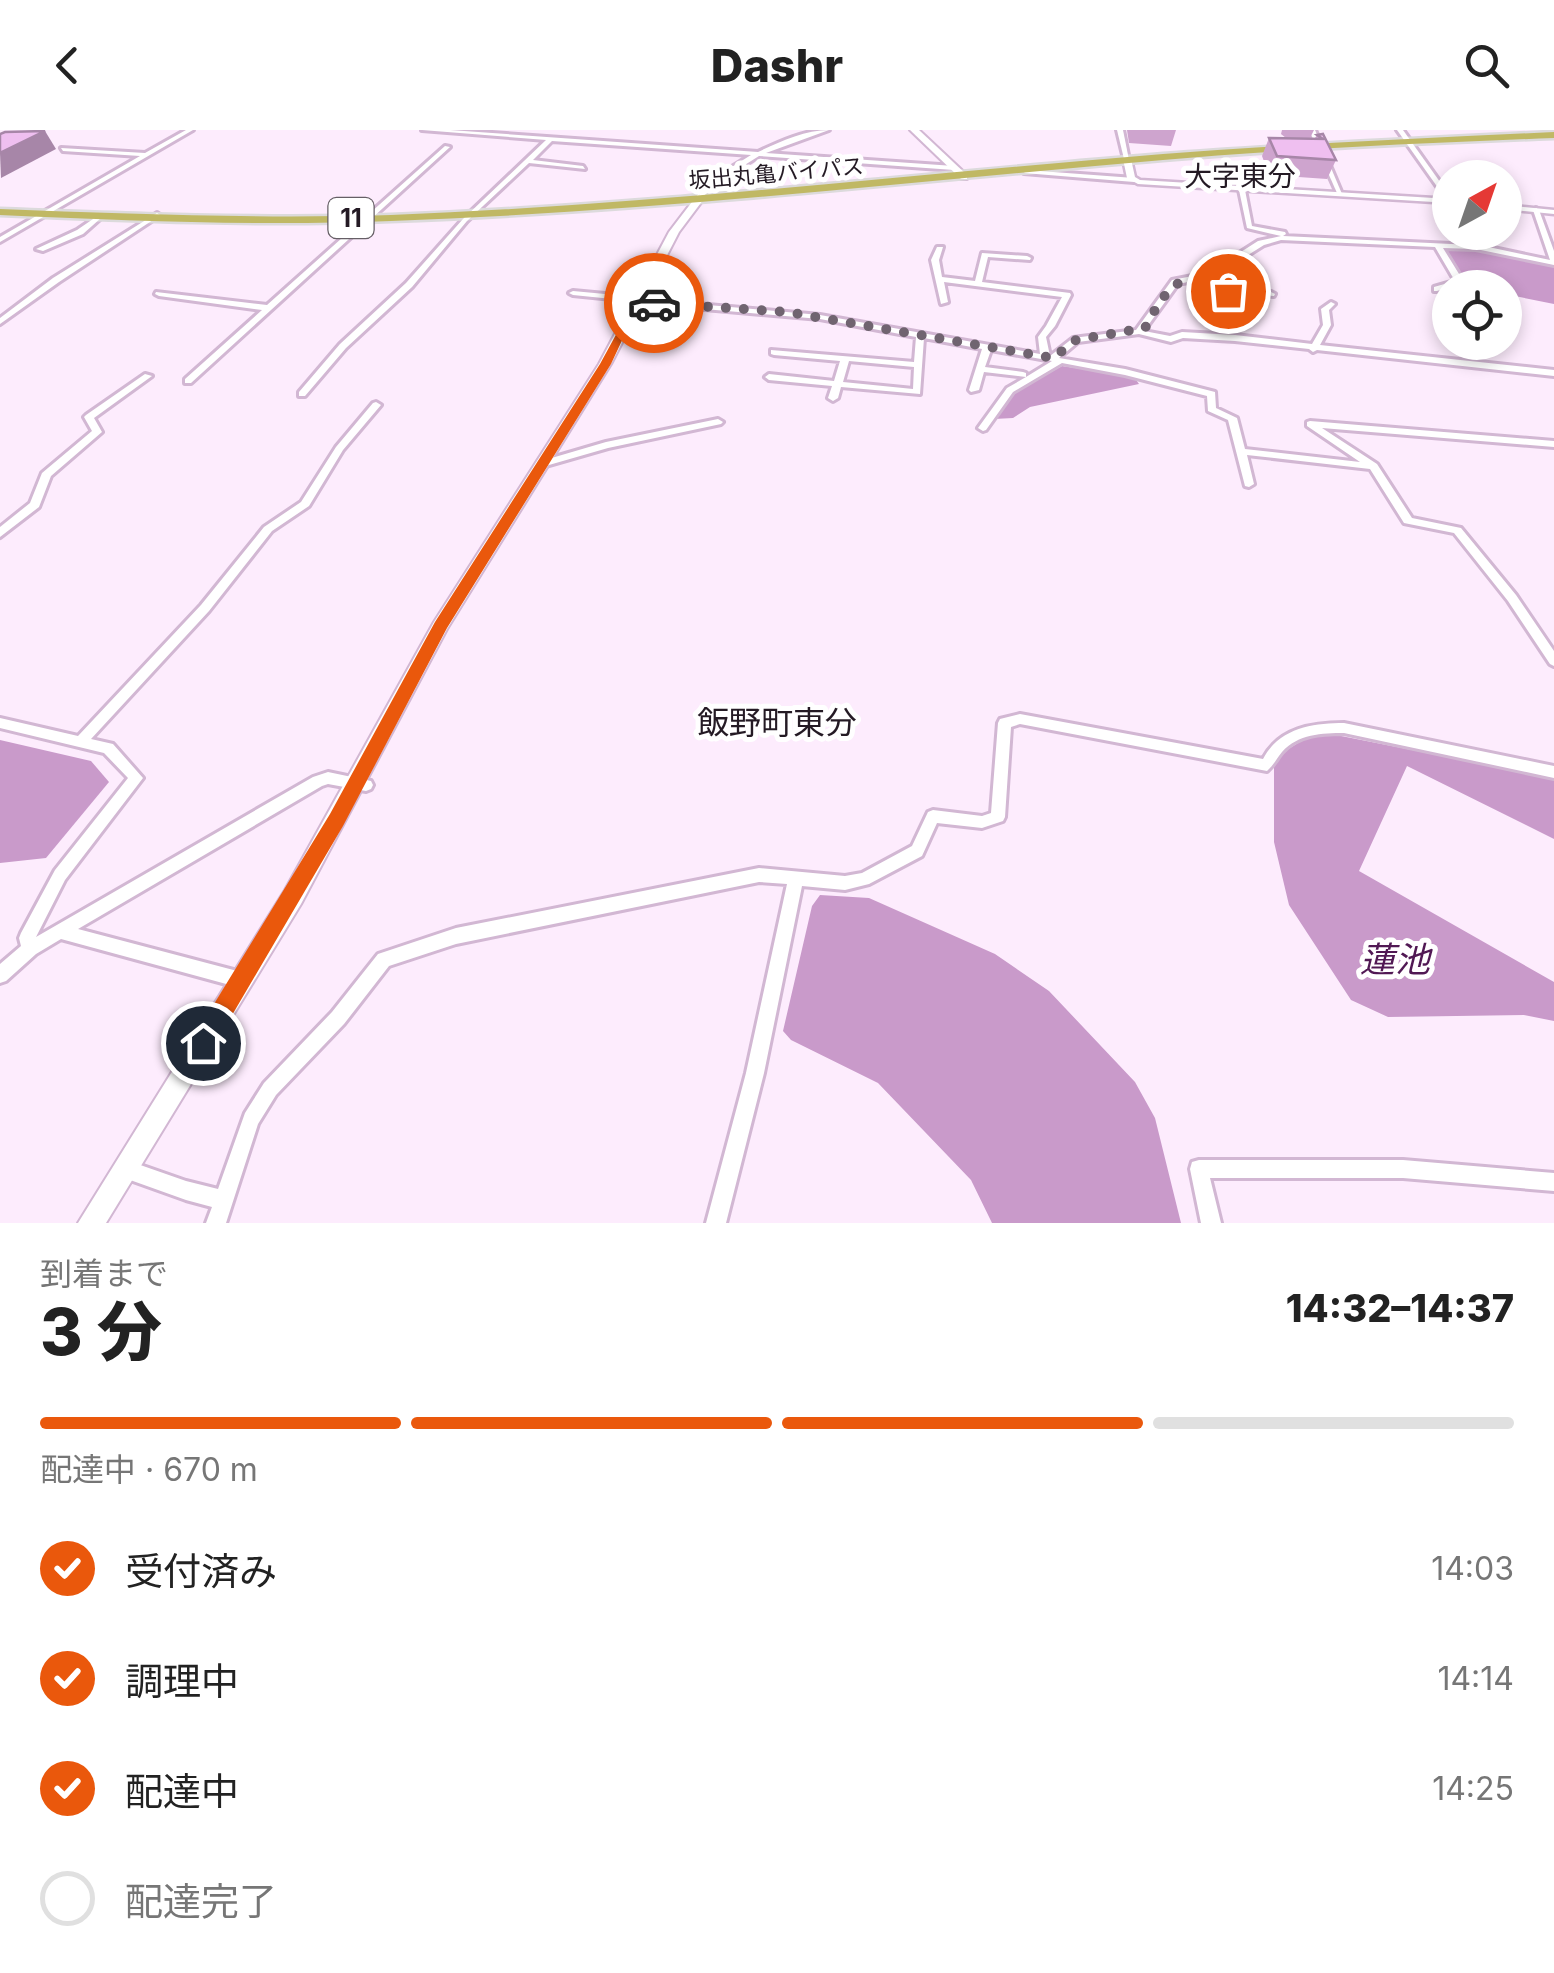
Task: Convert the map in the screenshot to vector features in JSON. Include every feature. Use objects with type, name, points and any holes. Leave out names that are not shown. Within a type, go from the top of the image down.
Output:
[{"type":"highway","name":"坂出丸亀バイパス","points":[[46,213],[98,218],[366,220],[470,216],[798,191],[959,173],[1405,136],[1554,133]]},
{"type":"highway","name":"坂出丸亀バイパス","points":[[959,173],[1026,172],[1128,161]]},
{"type":"highway","name":"坂出丸亀バイパス","points":[[0,210],[152,218]]},
{"type":"main road","points":[[914,130],[959,173]]},
{"type":"main road","points":[[92,1223],[362,784],[440,626],[605,364],[636,300],[698,198]]},
{"type":"street","points":[[0,240],[190,130]]},
{"type":"street","points":[[425,130],[959,173]]},
{"type":"street","points":[[698,198],[721,174],[754,156],[805,133],[826,130]]},
{"type":"street","points":[[1120,130],[1134,180]]},
{"type":"street","points":[[1312,130],[1340,194]]},
{"type":"street","points":[[586,142],[594,133]]},
{"type":"street","points":[[614,136],[643,138],[637,146]]},
{"type":"street","points":[[1405,136],[1432,175]]},
{"type":"street","points":[[302,394],[343,346],[409,285],[470,216],[551,139]]},
{"type":"street","points":[[54,142],[73,144],[54,153]]},
{"type":"street","points":[[96,152],[112,144]]},
{"type":"street","points":[[188,381],[446,147]]},
{"type":"street","points":[[63,149],[145,155]]},
{"type":"street","points":[[528,161],[583,168]]},
{"type":"street","points":[[1026,172],[1242,190],[1432,200]]},
{"type":"street","points":[[1242,190],[1249,227],[1294,237],[1432,244]]},
{"type":"street","points":[[1522,208],[1554,212]]},
{"type":"street","points":[[1492,250],[1554,262],[1536,210]]},
{"type":"street","points":[[40,248],[80,232],[98,218]]},
{"type":"street","points":[[0,322],[152,218]]},
{"type":"street","points":[[1139,332],[1148,326],[1151,314],[1175,282],[1210,275],[1260,243],[1294,237]]},
{"type":"street","points":[[940,249],[936,260],[944,302]]},
{"type":"street","points":[[978,284],[985,255],[1027,258]]},
{"type":"street","points":[[1200,276],[1207,289],[1271,294]]},
{"type":"street","points":[[938,279],[1067,295],[1059,306],[1058,321],[1042,337],[1053,358]]},
{"type":"street","points":[[159,294],[268,308]]},
{"type":"street","points":[[572,294],[787,312],[1053,358],[1212,394],[1211,410],[1232,418],[1249,484]]},
{"type":"street","points":[[1312,349],[1327,325],[1326,309],[1331,304]]},
{"type":"street","points":[[983,428],[1010,390],[1076,340],[1139,332],[1172,339],[1203,336],[1554,372]]},
{"type":"street","points":[[769,378],[917,392],[920,337]]},
{"type":"street","points":[[974,390],[987,348]]},
{"type":"street","points":[[774,352],[919,365]]},
{"type":"street","points":[[833,398],[844,360]]},
{"type":"street","points":[[981,368],[1023,375]]},
{"type":"street","points":[[0,533],[35,505],[46,475],[97,432],[89,417],[148,376]]},
{"type":"street","points":[[82,740],[205,608],[268,529],[305,504],[338,450],[376,405]]},
{"type":"street","points":[[542,464],[606,445],[718,422]]},
{"type":"street","points":[[1553,659],[1512,598],[1457,530],[1408,521],[1373,466],[1310,424],[1554,444]]},
{"type":"street","points":[[1242,452],[1373,466]]},
{"type":"street","points":[[216,1223],[250,1119],[270,1090],[338,1018],[384,960],[456,936],[759,874],[845,884],[864,879],[917,852],[934,816],[982,822],[998,817],[1004,768],[1002,729],[1020,718],[1267,765],[1275,749],[1293,736],[1311,730],[1344,728],[1554,772]]},
{"type":"street","points":[[0,723],[108,748],[136,778],[60,875],[26,938],[30,949]]},
{"type":"street","points":[[0,975],[30,949],[318,781],[362,784]]},
{"type":"street","points":[[716,1223],[756,1072],[796,877]]},
{"type":"street","points":[[60,932],[241,980]]},
{"type":"street","points":[[126,1168],[172,1183],[192,1196],[223,1199]]},
{"type":"street","points":[[1212,1223],[1199,1169],[1403,1170],[1554,1182]]},
{"type":"water","points":[[1443,250],[1483,250],[1554,265],[1554,304],[1522,297],[1522,270],[1458,270]]},
{"type":"water","points":[[1062,366],[1134,377],[1139,384],[1030,407],[1013,418],[994,419],[1015,392]]},
{"type":"water","name":"蓮池","points":[[1331,734],[1554,778],[1554,839],[1407,766],[1359,871],[1554,982],[1554,1021],[1524,1015],[1388,1017],[1351,1000],[1289,905],[1274,842],[1274,758],[1306,738]]},
{"type":"water","points":[[0,740],[91,761],[109,782],[46,858],[0,863]]},
{"type":"water","points":[[820,895],[869,898],[995,954],[1049,991],[1135,1082],[1155,1118],[1181,1223],[992,1223],[971,1180],[878,1083],[791,1040],[783,1031],[812,906]]},
{"type":"building","points":[[45,131],[0,153],[0,134]]},
{"type":"building","points":[[1323,134],[1336,160],[1277,156],[1269,138],[1323,139],[1317,135]]},
{"type":"way so far","points":[[654,303],[787,312],[1053,358],[1076,340],[1139,332],[1148,326],[1151,314],[1175,282],[1200,276],[1207,289],[1228,291]]},
{"type":"district","name":"大字東分","points":[[1240,176]]},
{"type":"district","name":"飯野町東分","points":[[777,722]]},
{"type":"route","points":[[203,1043],[293,896],[440,626],[605,364],[636,301],[654,303]]}]
